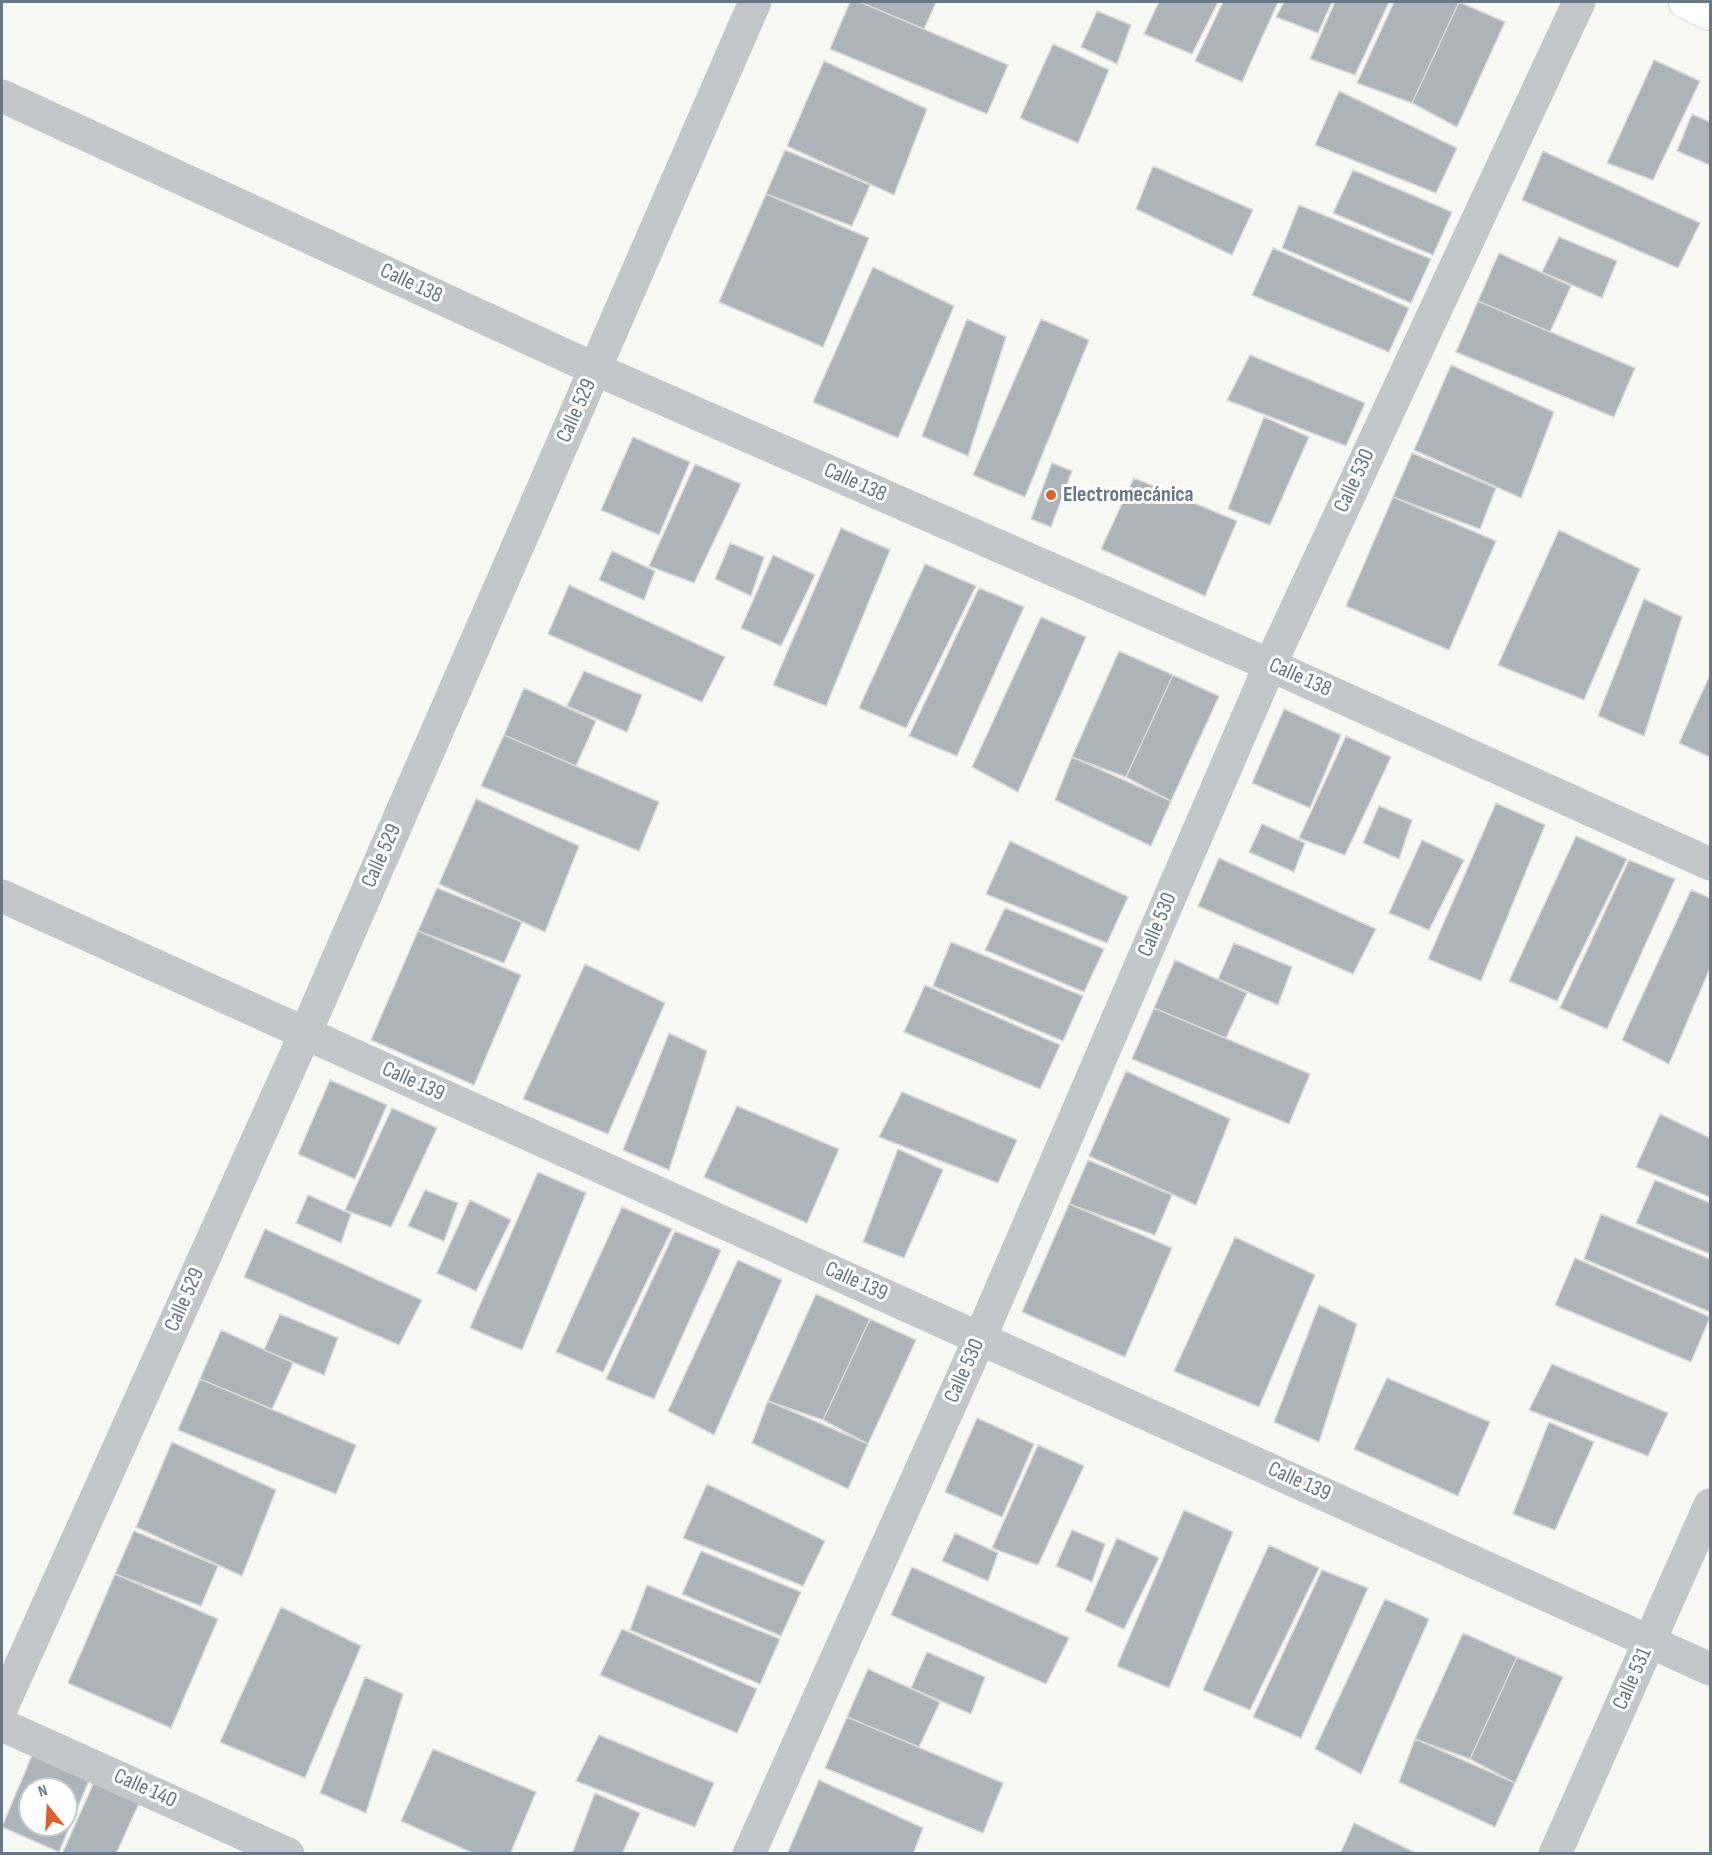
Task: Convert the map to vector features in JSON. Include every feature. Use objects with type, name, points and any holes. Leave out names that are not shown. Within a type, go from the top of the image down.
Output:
[{"type":"street","name":"Calle 529","points":[[2,1707],[305,1034],[755,2]]},
{"type":"street","name":"Calle 530","points":[[749,1854],[980,1338],[1270,665],[1579,2]]},
{"type":"street","points":[[1685,2],[1710,14]]},
{"type":"street","name":"Calle 138","points":[[2,96],[595,369],[1270,665],[1710,864]]},
{"type":"street","name":"Calle 139","points":[[2,896],[1710,1669]]},
{"type":"street","name":"Calle 531","points":[[1555,1854],[1710,1504]]},
{"type":"street","name":"Calle 140","points":[[2,1725],[288,1854]]},
{"type":"building","points":[[850,2],[860,2],[1008,65],[987,114],[830,49]]},
{"type":"building","points":[[860,2],[936,2],[924,29]]},
{"type":"building","points":[[1159,2],[1218,2],[1192,54],[1144,34]]},
{"type":"building","points":[[1223,2],[1278,2],[1242,82],[1195,61]]},
{"type":"building","points":[[1284,2],[1332,2],[1318,33],[1276,17]]},
{"type":"building","points":[[1335,2],[1389,2],[1355,75],[1310,59]]},
{"type":"building","points":[[1394,2],[1459,2],[1412,103],[1357,83]]},
{"type":"building","points":[[1459,2],[1505,22],[1457,127],[1412,103]]},
{"type":"building","points":[[1097,11],[1131,25],[1117,64],[1081,47]]},
{"type":"building","points":[[1053,44],[1109,70],[1078,143],[1020,118]]},
{"type":"building","points":[[1654,60],[1700,81],[1653,180],[1607,163]]},
{"type":"building","points":[[824,61],[927,109],[894,195],[787,146]]},
{"type":"building","points":[[1339,91],[1457,148],[1436,193],[1315,145]]},
{"type":"building","points":[[1692,114],[1710,122],[1710,165],[1677,151]]},
{"type":"building","points":[[785,150],[870,185],[852,226],[766,194]]},
{"type":"building","points":[[1543,151],[1700,223],[1678,268],[1522,200]]},
{"type":"building","points":[[1153,166],[1253,210],[1232,255],[1136,209]]},
{"type":"building","points":[[1353,170],[1452,212],[1433,255],[1333,213]]},
{"type":"building","points":[[766,194],[869,238],[823,347],[719,302]]},
{"type":"building","points":[[1299,205],[1431,259],[1411,303],[1282,248]]},
{"type":"building","points":[[1559,237],[1617,261],[1602,298],[1542,272]]},
{"type":"building","points":[[1273,248],[1409,308],[1389,352],[1252,295]]},
{"type":"building","points":[[1499,253],[1571,286],[1550,332],[1478,301]]},
{"type":"building","points":[[873,267],[954,306],[898,438],[813,402]]},
{"type":"building","points":[[1478,301],[1635,368],[1614,417],[1456,352]]},
{"type":"building","points":[[967,319],[1006,337],[968,456],[922,436]]},
{"type":"building","points":[[1041,319],[1089,340],[1025,497],[973,475]]},
{"type":"building","points":[[1250,355],[1365,403],[1346,446],[1227,400]]},
{"type":"building","points":[[1451,365],[1554,412],[1521,498],[1414,450]]},
{"type":"building","points":[[1264,417],[1309,437],[1270,525],[1228,509]]},
{"type":"building","points":[[633,437],[690,462],[659,535],[601,510]]},
{"type":"building","points":[[1412,453],[1496,488],[1480,529],[1393,497]]},
{"type":"building","name":"Electromecánica","points":[[1052,463],[1072,471],[1051,527],[1031,519]]},
{"type":"building","points":[[695,464],[741,484],[694,583],[649,566]]},
{"type":"building","points":[[1134,478],[1237,521],[1205,596],[1101,549]]},
{"type":"building","points":[[1393,497],[1496,541],[1449,650],[1346,606]]},
{"type":"building","points":[[841,528],[890,550],[826,706],[773,685]]},
{"type":"building","points":[[1559,530],[1640,569],[1584,700],[1498,665]]},
{"type":"building","points":[[730,543],[764,557],[751,596],[715,579]]},
{"type":"building","points":[[612,551],[655,571],[644,600],[599,580]]},
{"type":"building","points":[[773,555],[815,575],[781,646],[741,628]]},
{"type":"building","points":[[925,564],[976,586],[906,728],[859,708]]},
{"type":"building","points":[[569,585],[725,657],[702,702],[548,634]]},
{"type":"building","points":[[979,588],[1024,607],[957,756],[909,736]]},
{"type":"building","points":[[1644,599],[1682,617],[1644,736],[1598,716]]},
{"type":"building","points":[[1041,617],[1086,637],[1018,792],[972,767]]},
{"type":"building","points":[[1119,651],[1173,675],[1126,777],[1072,757]]},
{"type":"building","points":[[584,671],[642,695],[627,732],[567,706]]},
{"type":"building","points":[[1173,675],[1219,696],[1171,801],[1126,777]]},
{"type":"building","points":[[1710,675],[1710,757],[1679,743]]},
{"type":"building","points":[[524,688],[596,721],[576,766],[504,735]]},
{"type":"building","points":[[1284,709],[1341,735],[1310,808],[1252,783]]},
{"type":"building","points":[[504,735],[659,802],[639,851],[481,786]]},
{"type":"building","points":[[1346,736],[1391,757],[1345,855],[1299,838]]},
{"type":"building","points":[[1072,757],[1171,801],[1151,846],[1055,800]]},
{"type":"building","points":[[476,799],[579,846],[545,932],[439,884]]},
{"type":"building","points":[[1496,803],[1545,825],[1481,981],[1428,959]]},
{"type":"building","points":[[1379,806],[1412,820],[1399,859],[1363,843]]},
{"type":"building","points":[[1262,824],[1305,843],[1294,872],[1249,852]]},
{"type":"building","points":[[1576,836],[1627,859],[1557,1001],[1509,981]]},
{"type":"building","points":[[1422,840],[1464,860],[1429,930],[1389,913]]},
{"type":"building","points":[[1010,841],[1128,897],[1107,943],[986,894]]},
{"type":"building","points":[[1219,858],[1376,929],[1353,974],[1198,906]]},
{"type":"building","points":[[1629,860],[1675,879],[1607,1029],[1560,1008]]},
{"type":"building","points":[[437,888],[522,922],[504,963],[418,931]]},
{"type":"building","points":[[1691,890],[1710,898],[1710,968],[1669,1064],[1622,1040]]},
{"type":"building","points":[[1005,908],[1104,949],[1084,992],[985,950]]},
{"type":"building","points":[[418,931],[521,975],[474,1085],[371,1040]]},
{"type":"building","points":[[951,942],[1083,996],[1063,1041],[933,986]]},
{"type":"building","points":[[1234,943],[1292,967],[1278,1005],[1218,979]]},
{"type":"building","points":[[1175,960],[1247,993],[1226,1038],[1154,1008]]},
{"type":"building","points":[[585,964],[665,1003],[608,1134],[523,1099]]},
{"type":"building","points":[[925,985],[1060,1045],[1040,1089],[904,1032]]},
{"type":"building","points":[[1154,1008],[1310,1074],[1289,1124],[1132,1059]]},
{"type":"building","points":[[669,1033],[707,1051],[669,1170],[623,1150]]},
{"type":"building","points":[[1126,1071],[1230,1119],[1196,1205],[1089,1156]]},
{"type":"building","points":[[330,1080],[387,1105],[355,1179],[298,1154]]},
{"type":"building","points":[[902,1092],[1017,1140],[998,1183],[879,1137]]},
{"type":"building","points":[[737,1106],[839,1149],[807,1223],[704,1177]]},
{"type":"building","points":[[392,1108],[437,1128],[391,1227],[345,1210]]},
{"type":"building","points":[[1660,1114],[1710,1138],[1710,1197],[1636,1167]]},
{"type":"building","points":[[898,1149],[943,1170],[904,1258],[863,1242]]},
{"type":"building","points":[[1088,1160],[1172,1195],[1155,1235],[1069,1204]]},
{"type":"building","points":[[538,1172],[586,1193],[522,1350],[470,1328]]},
{"type":"building","points":[[1655,1180],[1710,1203],[1710,1254],[1636,1223]]},
{"type":"building","points":[[425,1190],[458,1203],[444,1241],[408,1226]]},
{"type":"building","points":[[308,1195],[351,1214],[341,1243],[296,1223]]},
{"type":"building","points":[[470,1200],[511,1220],[476,1291],[437,1273]]},
{"type":"building","points":[[1069,1204],[1172,1248],[1125,1357],[1022,1312]]},
{"type":"building","points":[[622,1207],[672,1229],[603,1372],[556,1352]]},
{"type":"building","points":[[1601,1214],[1710,1259],[1710,1312],[1584,1259]]},
{"type":"building","points":[[265,1229],[422,1300],[399,1345],[244,1277]]},
{"type":"building","points":[[675,1231],[721,1250],[654,1399],[606,1379]]},
{"type":"building","points":[[1235,1237],[1315,1275],[1259,1407],[1174,1371]]},
{"type":"building","points":[[1575,1258],[1710,1317],[1691,1362],[1555,1305]]},
{"type":"building","points":[[738,1260],[782,1280],[714,1435],[668,1411]]},
{"type":"building","points":[[816,1294],[870,1319],[823,1420],[768,1401]]},
{"type":"building","points":[[1319,1305],[1357,1324],[1319,1442],[1274,1422]]},
{"type":"building","points":[[280,1314],[338,1338],[324,1375],[264,1350]]},
{"type":"building","points":[[870,1319],[916,1340],[868,1444],[823,1420]]},
{"type":"building","points":[[221,1330],[293,1363],[272,1409],[200,1379]]},
{"type":"building","points":[[1552,1364],[1668,1413],[1648,1456],[1529,1410]]},
{"type":"building","points":[[1387,1378],[1490,1422],[1458,1496],[1354,1449]]},
{"type":"building","points":[[200,1379],[356,1445],[336,1494],[178,1430]]},
{"type":"building","points":[[768,1401],[868,1444],[848,1489],[752,1443]]},
{"type":"building","points":[[977,1418],[1034,1444],[1002,1517],[945,1492]]},
{"type":"building","points":[[1549,1422],[1594,1442],[1555,1530],[1513,1514]]},
{"type":"building","points":[[172,1442],[276,1490],[242,1576],[136,1527]]},
{"type":"building","points":[[1038,1445],[1084,1466],[1038,1565],[992,1548]]},
{"type":"building","points":[[707,1484],[825,1541],[803,1586],[683,1538]]},
{"type":"building","points":[[1184,1510],[1233,1532],[1169,1688],[1117,1666]]},
{"type":"building","points":[[1072,1530],[1105,1544],[1092,1582],[1056,1566]]},
{"type":"building","points":[[134,1531],[218,1566],[201,1606],[115,1574]]},
{"type":"building","points":[[955,1533],[998,1553],[988,1581],[942,1561]]},
{"type":"building","points":[[1117,1538],[1159,1558],[1124,1629],[1085,1611]]},
{"type":"building","points":[[1269,1545],[1319,1568],[1250,1710],[1203,1690]]},
{"type":"building","points":[[701,1551],[801,1592],[781,1636],[682,1594]]},
{"type":"building","points":[[912,1567],[1069,1638],[1046,1684],[891,1615]]},
{"type":"building","points":[[1322,1570],[1368,1588],[1301,1738],[1253,1717]]},
{"type":"building","points":[[115,1574],[218,1619],[171,1728],[68,1683]]},
{"type":"building","points":[[647,1585],[780,1639],[760,1684],[630,1630]]},
{"type":"building","points":[[1385,1599],[1429,1619],[1361,1774],[1315,1749]]},
{"type":"building","points":[[281,1607],[361,1646],[305,1778],[220,1742]]},
{"type":"building","points":[[622,1629],[757,1689],[737,1733],[600,1675]]},
{"type":"building","points":[[1463,1633],[1517,1657],[1470,1759],[1415,1739]]},
{"type":"building","points":[[927,1652],[985,1677],[971,1714],[911,1688]]},
{"type":"building","points":[[1517,1657],[1563,1677],[1515,1783],[1470,1759]]},
{"type":"building","points":[[868,1669],[940,1702],[919,1747],[847,1717]]},
{"type":"building","points":[[365,1677],[403,1694],[366,1813],[320,1793]]},
{"type":"building","points":[[847,1717],[1003,1783],[983,1833],[825,1768]]},
{"type":"building","points":[[599,1735],[714,1783],[695,1827],[576,1781]]},
{"type":"building","points":[[1415,1739],[1515,1783],[1495,1827],[1399,1782]]},
{"type":"building","points":[[433,1749],[536,1792],[510,1854],[475,1854],[401,1821]]},
{"type":"building","points":[[33,1753],[90,1778],[78,1807],[78,1777],[23,1777]]},
{"type":"building","points":[[95,1780],[140,1801],[116,1854],[62,1854],[70,1837],[78,1837],[78,1818]]},
{"type":"building","points":[[819,1780],[923,1828],[913,1854],[787,1854]]},
{"type":"building","points":[[18,1789],[18,1834],[2,1827]]},
{"type":"building","points":[[595,1793],[640,1813],[622,1854],[572,1854]]},
{"type":"building","points":[[1354,1823],[1418,1854],[1340,1854]]},
{"type":"building","points":[[25,1837],[65,1837],[59,1852]]},
{"type":"place","name":"Electromecánica","points":[[1051,495]]}]
